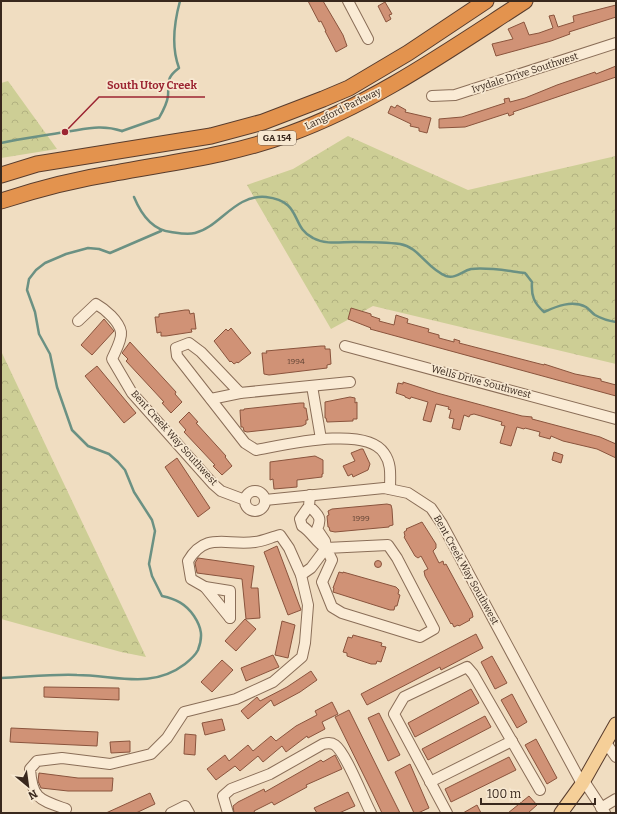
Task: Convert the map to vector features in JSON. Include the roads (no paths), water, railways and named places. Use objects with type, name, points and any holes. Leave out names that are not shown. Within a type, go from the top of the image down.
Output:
[{"type":"highway","name":"Langford Parkway","points":[[1,175],[37,164],[210,136],[263,122],[323,100],[348,88],[408,52],[486,1]]},
{"type":"highway","name":"Langford Parkway","points":[[1,201],[38,190],[114,173],[238,150],[288,135],[330,118],[376,94],[525,1]]},
{"type":"main road","points":[[561,813],[583,783],[616,724]]},
{"type":"street","points":[[348,1],[368,39]]},
{"type":"street","name":"Ivydale Drive Southwest","points":[[432,96],[455,95],[616,44]]},
{"type":"street","name":"Bent Creek Way Southwest","points":[[78,321],[96,304],[113,319],[119,327],[121,333],[112,359],[132,393],[213,484],[221,491],[244,500]]},
{"type":"street","points":[[240,393],[201,352],[189,343],[176,348],[176,356],[245,443],[256,450],[321,439],[336,438],[354,440],[378,446],[384,452],[391,467],[390,489]]},
{"type":"street","name":"Wells Drive Southwest","points":[[345,346],[600,414],[616,420]]},
{"type":"street","points":[[211,399],[240,393],[350,382]]},
{"type":"street","points":[[312,386],[321,439]]},
{"type":"street","name":"Bent Creek Way Southwest","points":[[265,500],[309,505],[390,489],[408,493],[431,508],[442,524],[583,783],[603,810]]},
{"type":"street","points":[[252,491],[262,494],[265,500],[262,508],[255,511],[248,508],[244,500],[248,493],[252,491]]},
{"type":"street","points":[[309,505],[312,531],[320,545],[326,548],[388,545],[397,558],[434,629],[420,637],[342,613],[332,607],[322,582],[332,560],[326,548]]},
{"type":"street","points":[[66,809],[42,801],[31,786],[30,769],[37,761],[62,758],[110,764],[151,754],[167,738],[184,712],[236,699],[273,682],[302,658],[305,643],[308,605],[301,575],[289,548],[280,535],[256,542],[211,541],[195,549],[188,562],[191,579],[204,587]]},
{"type":"street","points":[[301,575],[311,568],[326,548]]},
{"type":"street","points":[[447,813],[394,714],[404,697],[467,667],[473,674],[540,790]]},
{"type":"street","points":[[430,782],[512,741]]},
{"type":"street","points":[[228,813],[223,796],[231,789],[270,774],[323,744],[331,742],[343,755],[370,813]]},
{"type":"street","points":[[606,744],[616,757]]},
{"type":"street","points":[[603,810],[616,798]]},
{"type":"street","points":[[172,813],[185,806],[189,813]]},
{"type":"waterway","points":[[122,131],[159,118],[165,107],[170,77],[179,68],[176,60],[174,35],[180,1]]},
{"type":"waterway","points":[[1,143],[100,127],[122,131]]},
{"type":"waterway","points":[[134,197],[144,215],[153,225],[164,231],[186,234],[204,230],[237,205],[255,197],[278,199],[291,209],[301,228],[306,233],[323,242],[372,242],[400,244],[413,249],[439,273],[450,277],[456,276],[471,269],[485,268],[525,273],[532,282],[534,299],[544,312],[559,306],[575,304],[586,307],[600,318],[616,322]]},
{"type":"waterway","points":[[1,678],[68,675],[146,679],[159,677],[172,672],[189,661],[198,650],[201,641],[201,633],[194,616],[188,608],[172,599],[162,596],[152,576],[149,564],[155,531],[152,520],[134,492],[125,470],[109,454],[88,446],[72,430],[57,387],[50,354],[39,334],[35,312],[27,290],[29,279],[36,270],[45,263],[66,254],[88,248],[99,249],[110,253],[161,231]]},
{"type":"place","name":"South Utoy Creek","points":[[65,132]]}]
